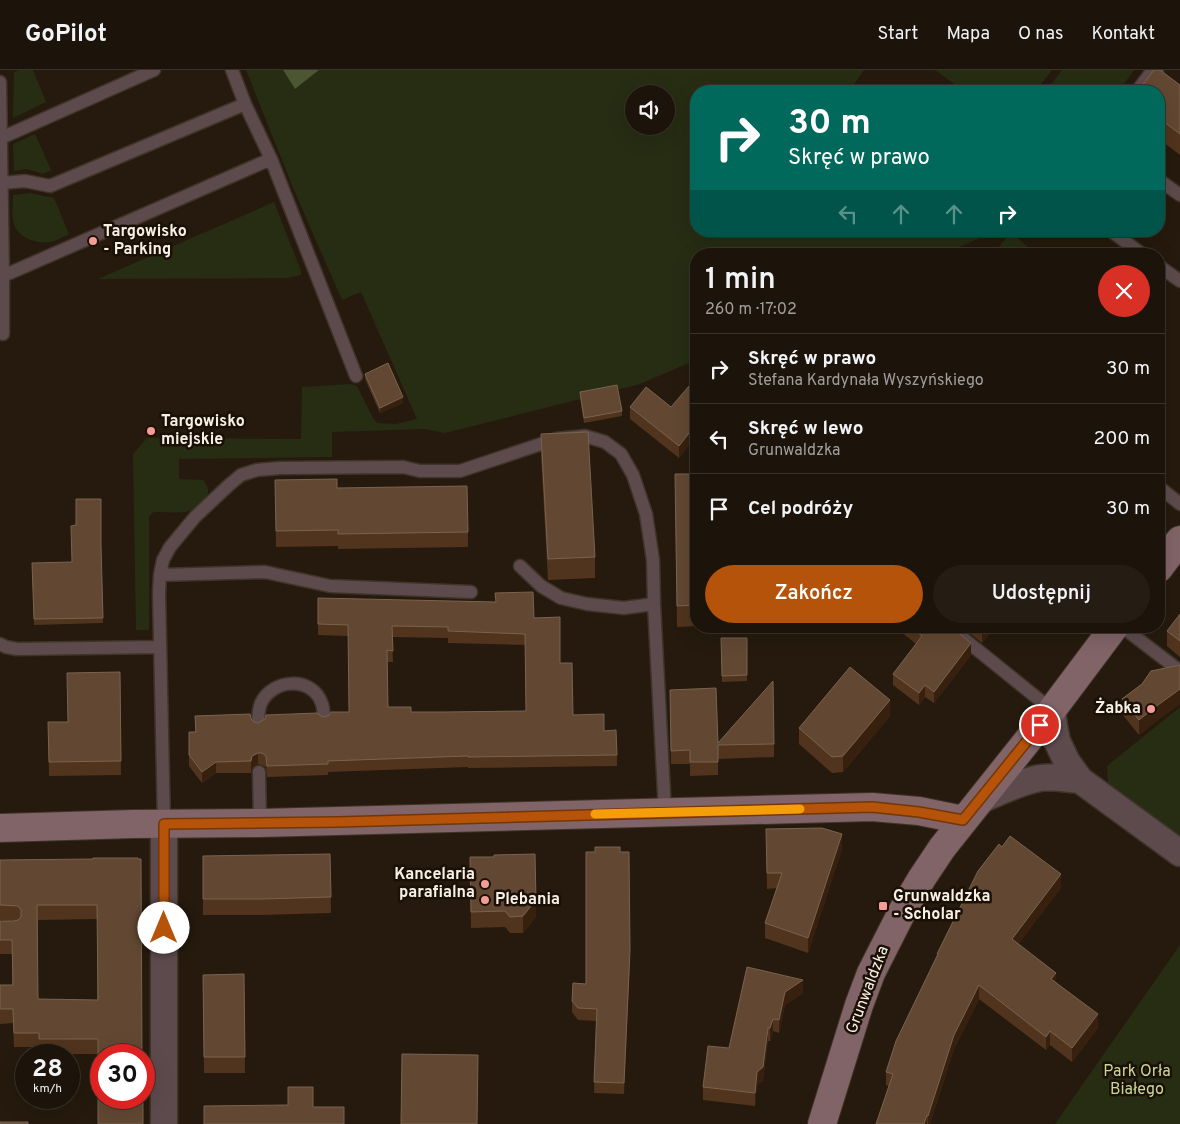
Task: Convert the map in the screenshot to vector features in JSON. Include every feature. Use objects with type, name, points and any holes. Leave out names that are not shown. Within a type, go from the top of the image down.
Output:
[{"type":"street","points":[[1165,560],[1180,540]]},
{"type":"street","name":"Grunwaldzka","points":[[822,1124],[859,1005],[875,965],[903,910],[942,848],[1052,710],[1110,633]]},
{"type":"street","points":[[1052,710],[1057,741],[1067,762],[1080,780],[1180,854]]},
{"type":"street","points":[[0,828],[872,807],[919,812],[972,810],[1010,787],[1026,781],[1042,778],[1080,780]]},
{"type":"street","points":[[164,824],[164,1124]]},
{"type":"lane","points":[[1,138],[154,70]]},
{"type":"lane","points":[[232,70],[245,104],[271,159],[356,376]]},
{"type":"lane","points":[[1142,85],[1150,74],[1157,70]]},
{"type":"lane","points":[[0,82],[2,334]]},
{"type":"lane","points":[[2,183],[26,181],[50,186],[245,104]]},
{"type":"lane","points":[[3,276],[271,159]]},
{"type":"lane","points":[[1165,184],[1180,195]]},
{"type":"lane","points":[[1119,237],[1134,248]]},
{"type":"lane","points":[[1165,270],[1180,281]]},
{"type":"lane","points":[[164,824],[160,575],[170,547],[223,490],[241,475],[257,470],[280,468],[403,467],[420,471],[460,470],[556,439],[585,436],[605,442],[621,454],[633,475],[646,514],[653,560],[665,812]]},
{"type":"lane","points":[[1165,492],[1180,504]]},
{"type":"lane","points":[[520,566],[541,586],[561,598],[587,604],[624,608],[654,604]]},
{"type":"lane","points":[[160,575],[265,572],[330,586],[471,592]]},
{"type":"lane","points":[[957,633],[1052,710]]},
{"type":"lane","points":[[1130,633],[1180,671]]},
{"type":"lane","points":[[0,644],[17,649],[160,647]]},
{"type":"lane","points":[[258,726],[261,704],[266,696],[274,688],[285,683],[297,683],[314,691],[322,705],[324,720]]},
{"type":"lane","points":[[259,772],[260,823]]},
{"type":"green space","points":[[33,70],[46,102],[13,118],[14,72]]},
{"type":"green space","points":[[246,70],[283,70],[295,89],[319,70],[864,70],[853,85],[690,85],[690,237],[982,237],[957,248],[690,248],[690,363],[640,384],[445,433],[424,429],[332,432],[332,457],[179,459],[179,479],[203,480],[207,486],[208,493],[202,504],[190,511],[176,513],[154,512],[149,517],[149,630],[136,630],[133,454],[147,438],[301,439],[302,387],[351,384],[357,386],[377,423],[396,424],[417,419],[361,292],[342,300],[294,190]]},
{"type":"green space","points":[[283,70],[319,70],[295,89]]},
{"type":"green space","points":[[935,70],[1052,70],[1041,85],[956,85]]},
{"type":"green space","points":[[1062,70],[1134,70],[1123,85],[1051,85]]},
{"type":"green space","points":[[35,134],[51,170],[43,174],[26,169],[14,171],[13,144]]},
{"type":"green space","points":[[30,193],[54,198],[69,234],[59,239],[45,242],[30,240],[21,235],[15,227],[13,220],[13,195]]},
{"type":"green space","points":[[274,202],[301,275],[288,278],[98,279]]},
{"type":"green space","points":[[1007,237],[1017,237],[1029,248],[998,248]]},
{"type":"green space","points":[[1180,707],[1180,836],[1108,783],[1107,766]]},
{"type":"green space","name":"Park Orła Białego","points":[[1180,945],[1180,1124],[1055,1124]]},
{"type":"building","points":[[1154,70],[1160,70],[1180,85],[1180,134],[1165,123],[1165,85],[1143,85]]},
{"type":"building","points":[[388,363],[403,397],[380,408],[365,374]]},
{"type":"building","points":[[617,385],[622,411],[584,418],[580,392]]},
{"type":"building","points":[[690,385],[690,432],[679,446],[630,407],[646,387],[671,407]]},
{"type":"building","points":[[588,432],[595,557],[548,559],[541,434]]},
{"type":"building","points":[[675,474],[690,474],[690,605],[677,606]]},
{"type":"building","points":[[337,479],[337,488],[467,486],[468,532],[338,534],[338,530],[276,531],[275,480]]},
{"type":"building","points":[[76,499],[101,499],[103,618],[34,619],[32,563],[72,562],[71,526],[76,525]]},
{"type":"building","points":[[533,592],[534,618],[560,617],[560,663],[572,663],[573,715],[604,714],[604,731],[616,730],[617,755],[468,756],[328,761],[328,764],[267,766],[266,756],[258,753],[252,756],[251,761],[216,762],[202,772],[189,755],[189,732],[196,732],[195,716],[250,714],[251,719],[258,723],[265,719],[266,715],[317,713],[325,717],[331,712],[349,712],[348,625],[318,624],[318,598],[496,602],[495,593]],"holes":[[[392,626],[448,627],[448,631],[525,634],[526,711],[411,712],[411,707],[388,707],[387,650],[393,651]]]},
{"type":"building","points":[[1180,614],[1180,641],[1167,631]]},
{"type":"building","points":[[918,633],[959,633],[971,643],[934,692],[925,685],[919,693],[893,674],[922,636]]},
{"type":"building","points":[[721,638],[747,638],[747,675],[722,676]]},
{"type":"building","points":[[1180,665],[1180,689],[1139,720],[1122,699],[1142,684],[1151,671]]},
{"type":"building","points":[[850,667],[890,700],[843,756],[832,757],[799,728]]},
{"type":"building","points":[[120,672],[121,761],[49,762],[48,722],[68,722],[67,673]]},
{"type":"building","points":[[773,681],[774,744],[718,745],[718,762],[690,762],[690,750],[671,751],[670,690],[716,688],[718,743]]},
{"type":"building","points":[[822,828],[842,834],[808,938],[765,923],[782,873],[767,873],[766,829]]},
{"type":"building","points":[[1010,836],[1061,874],[1012,939],[1056,973],[1051,979],[1098,1014],[1072,1048],[1050,1031],[1046,1037],[979,985],[954,1035],[924,1124],[876,1124],[893,1074],[886,1072],[896,1041],[978,871],[999,844],[1002,847]]},
{"type":"building","points":[[595,847],[620,847],[620,852],[629,852],[630,950],[624,1083],[594,1082],[597,1009],[578,1008],[572,1001],[573,983],[586,984],[586,852],[595,852]]},
{"type":"building","points":[[330,854],[331,897],[203,899],[203,856]]},
{"type":"building","points":[[535,854],[536,900],[523,916],[510,917],[505,911],[471,912],[470,857]]},
{"type":"building","points":[[141,859],[142,1044],[98,1044],[98,1039],[39,1039],[39,1033],[14,1033],[13,1009],[0,1009],[0,985],[13,985],[12,940],[0,940],[0,921],[18,920],[21,917],[21,910],[18,906],[0,905],[0,860]],"holes":[[[37,905],[97,905],[98,1000],[38,999]]]},
{"type":"building","points":[[747,967],[803,980],[785,992],[779,1020],[773,1019],[770,1028],[768,1028],[763,1067],[757,1072],[755,1093],[703,1087],[708,1046],[729,1048]]},
{"type":"building","points":[[244,974],[245,1057],[204,1057],[203,975]]},
{"type":"building","points":[[402,1054],[478,1055],[477,1124],[401,1124]]},
{"type":"building","points":[[288,1087],[313,1087],[313,1107],[344,1107],[344,1124],[204,1124],[204,1106],[288,1105]]},
{"type":"building","points":[[98,1109],[143,1109],[143,1124],[98,1124]]},
{"type":"building","points":[[0,1122],[28,1122],[28,1124],[0,1124]]},
{"type":"slow traffic","points":[[595,814],[800,809]]},
{"type":"place","name":"Targowisko - Parking","points":[[93,241]]},
{"type":"place","name":"Targowisko miejskie","points":[[151,431]]},
{"type":"place","name":"Żabka","points":[[1151,709]]},
{"type":"place","name":"Kancelaria parafialna","points":[[485,884]]},
{"type":"place","name":"Plebania","points":[[485,900]]},
{"type":"place","name":"Grunwaldzka - Scholar","points":[[883,906]]},
{"type":"route","points":[[164,928],[164,824],[338,822],[872,807],[919,812],[963,820],[1040,725]]}]
